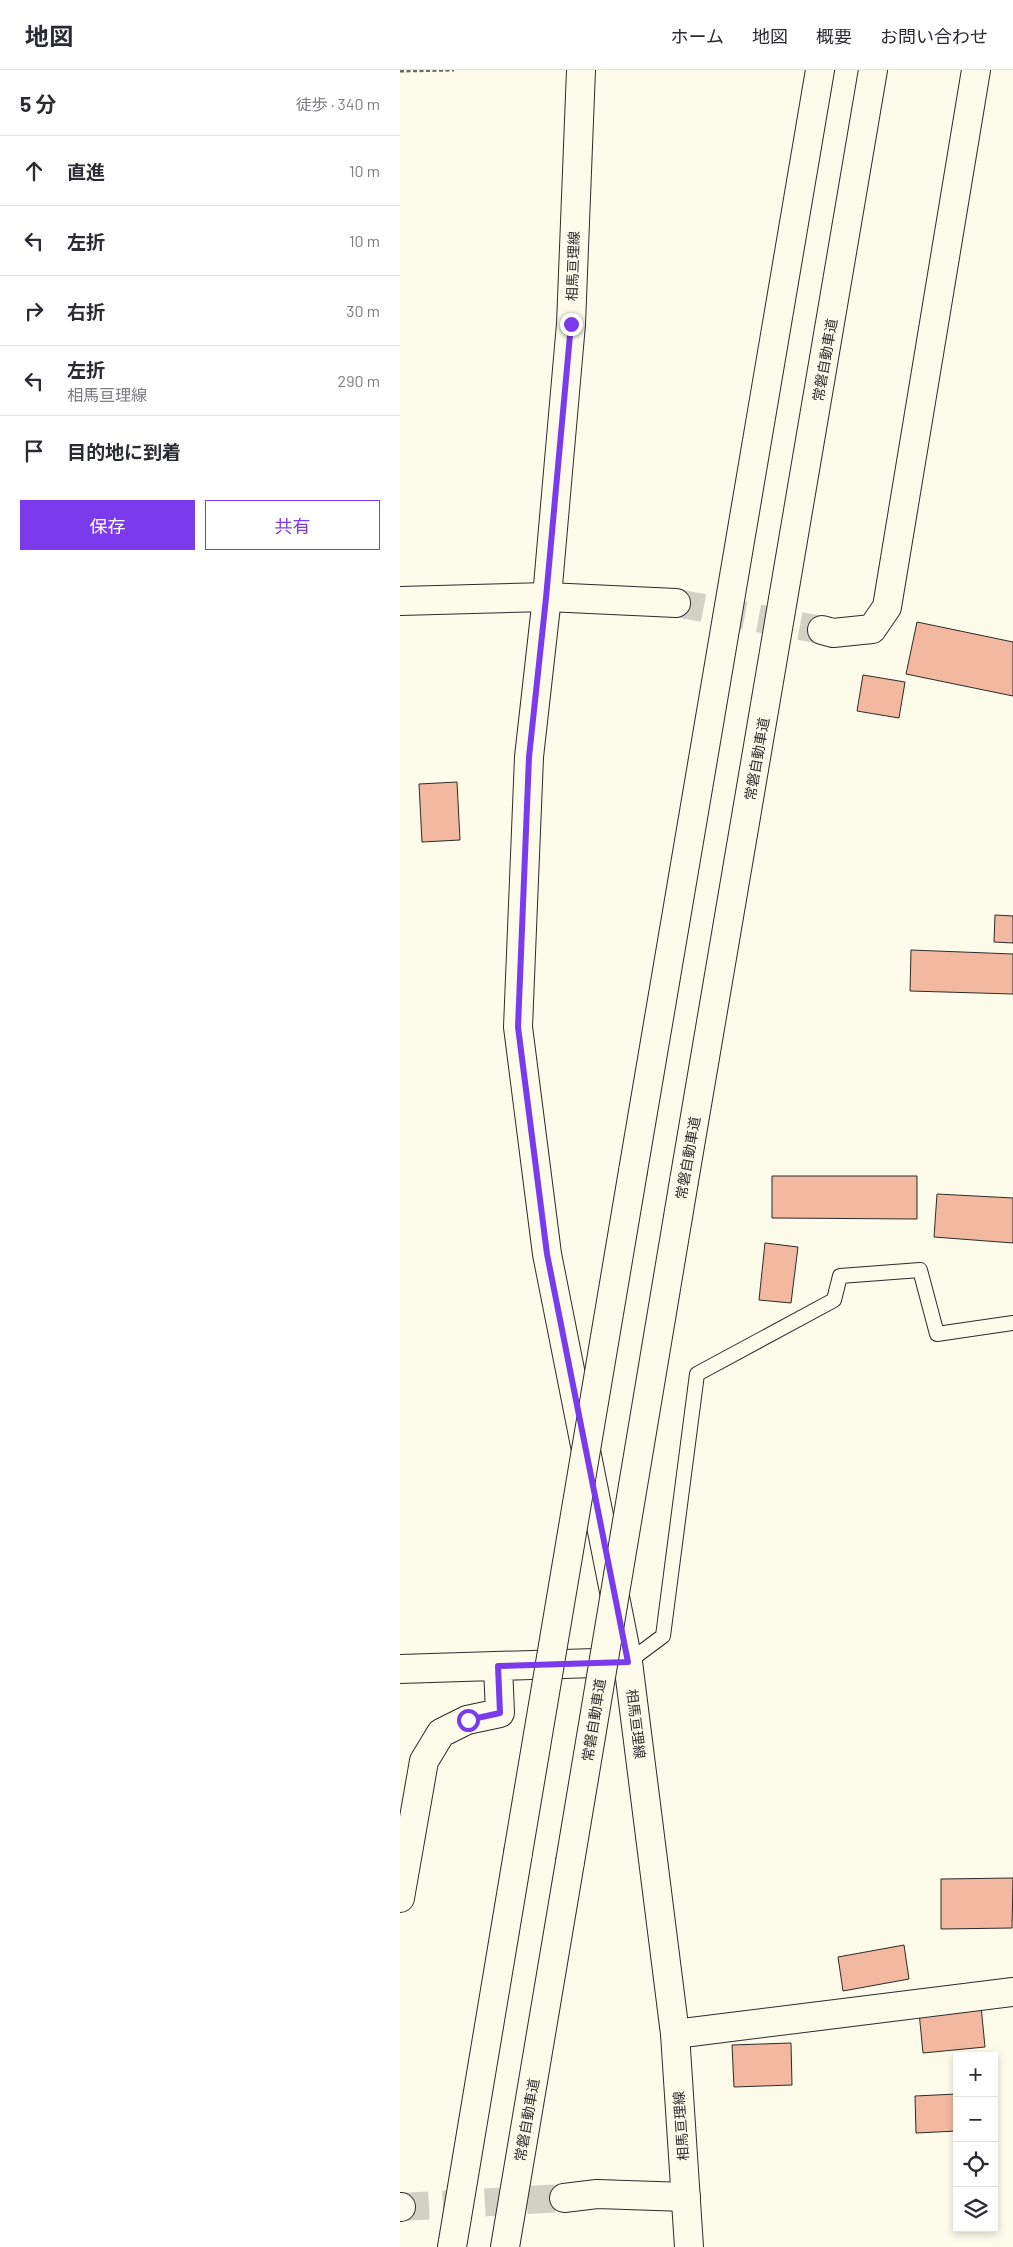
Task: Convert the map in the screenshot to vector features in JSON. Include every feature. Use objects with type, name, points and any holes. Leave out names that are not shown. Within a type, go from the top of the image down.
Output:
[{"type":"main road","name":"相馬亘理線","points":[[581,70],[571,324],[546,598],[529,757],[518,1027],[547,1254],[628,1662],[674,2034],[689,2247]]},
{"type":"main road","points":[[452,2247],[820,70]]},
{"type":"main road","name":"常磐自動車道","points":[[506,2247],[684,1181],[873,70]]},
{"type":"main road","points":[[822,630],[833,633],[872,629],[887,607],[976,70]]},
{"type":"main road","points":[[400,601],[546,598],[676,603]]},
{"type":"main road","points":[[400,1669],[628,1662]]},
{"type":"main road","points":[[400,1898],[424,1761],[441,1732],[468,1720],[500,1713],[498,1666]]},
{"type":"main road","points":[[674,2034],[1013,1992]]},
{"type":"main road","points":[[564,2198],[598,2194],[686,2197]]},
{"type":"lane","points":[[628,1662],[663,1636],[697,1374],[834,1300],[840,1276],[920,1270],[937,1334],[1013,1323]]},
{"type":"path","points":[[400,71],[454,70]]},
{"type":"building","points":[[917,622],[1013,642],[1013,696],[906,674]]},
{"type":"building","points":[[863,675],[905,682],[899,718],[857,711]]},
{"type":"building","points":[[457,782],[460,840],[422,842],[419,784]]},
{"type":"building","points":[[995,915],[1013,916],[1013,943],[994,942]]},
{"type":"building","points":[[911,950],[1013,954],[1013,994],[910,991]]},
{"type":"building","points":[[772,1176],[917,1176],[917,1219],[772,1218]]},
{"type":"building","points":[[937,1194],[1013,1198],[1013,1243],[934,1237]]},
{"type":"building","points":[[765,1243],[798,1247],[791,1303],[759,1300]]},
{"type":"building","points":[[1013,1878],[1012,1928],[941,1929],[941,1879]]},
{"type":"building","points":[[904,1945],[909,1979],[843,1991],[838,1957]]},
{"type":"building","points":[[981,2006],[985,2047],[923,2053],[919,2012]]},
{"type":"building","points":[[791,2043],[792,2085],[734,2087],[732,2045]]},
{"type":"building","points":[[953,2094],[953,2131],[916,2133],[915,2096]]},
{"type":"tunnel","points":[[676,603],[822,630]]},
{"type":"tunnel","points":[[401,2207],[564,2198]]},
{"type":"route","points":[[468,1720],[500,1713],[498,1666],[628,1662],[547,1254],[518,1027],[529,757],[546,598],[571,324]]}]
